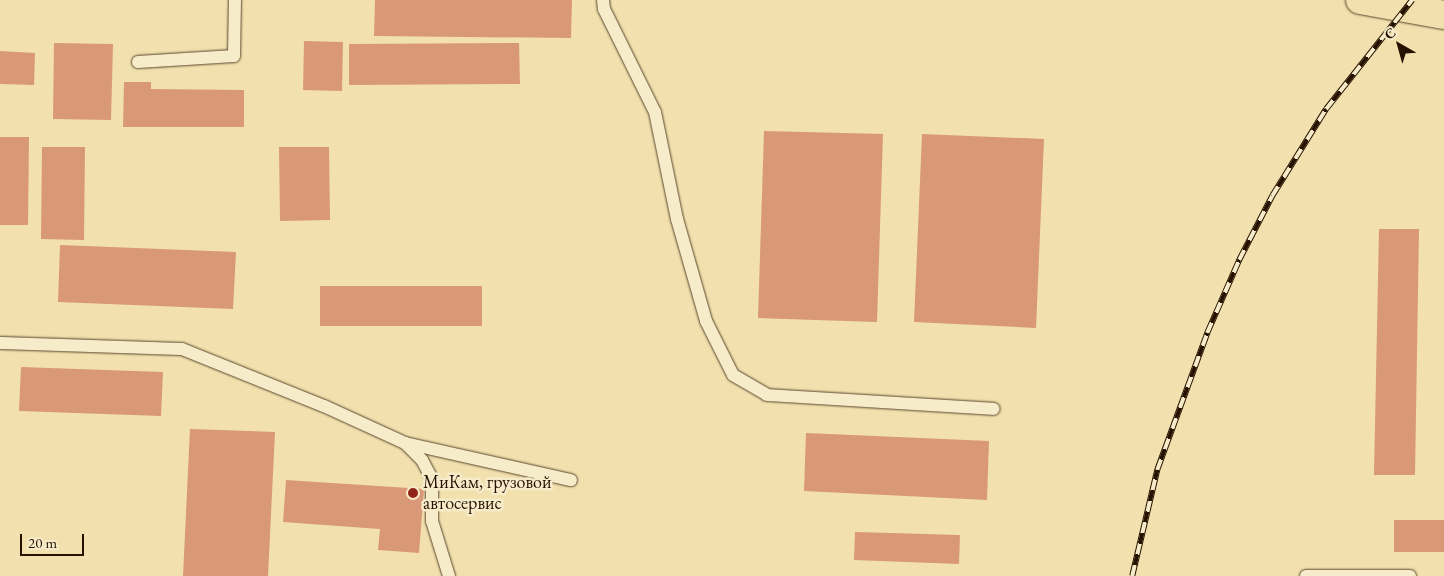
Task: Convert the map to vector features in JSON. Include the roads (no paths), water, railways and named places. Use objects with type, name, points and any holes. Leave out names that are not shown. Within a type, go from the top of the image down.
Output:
[{"type":"main road","points":[[1360,0],[1444,15]]},
{"type":"lane","points":[[138,62],[234,56],[235,0]]},
{"type":"lane","points":[[603,0],[604,9],[655,112],[677,219],[706,320],[733,375],[767,395],[994,409]]},
{"type":"lane","points":[[0,343],[182,349],[324,406],[405,443],[571,480]]},
{"type":"lane","points":[[405,443],[422,460],[432,479],[432,521],[449,576]]},
{"type":"lane","points":[[1306,576],[1410,576]]},
{"type":"railway","points":[[1132,576],[1157,470],[1207,333],[1239,260],[1272,196],[1326,109],[1412,0]]},
{"type":"place","name":"МиКам, грузовой автосервис","points":[[413,493]]}]
